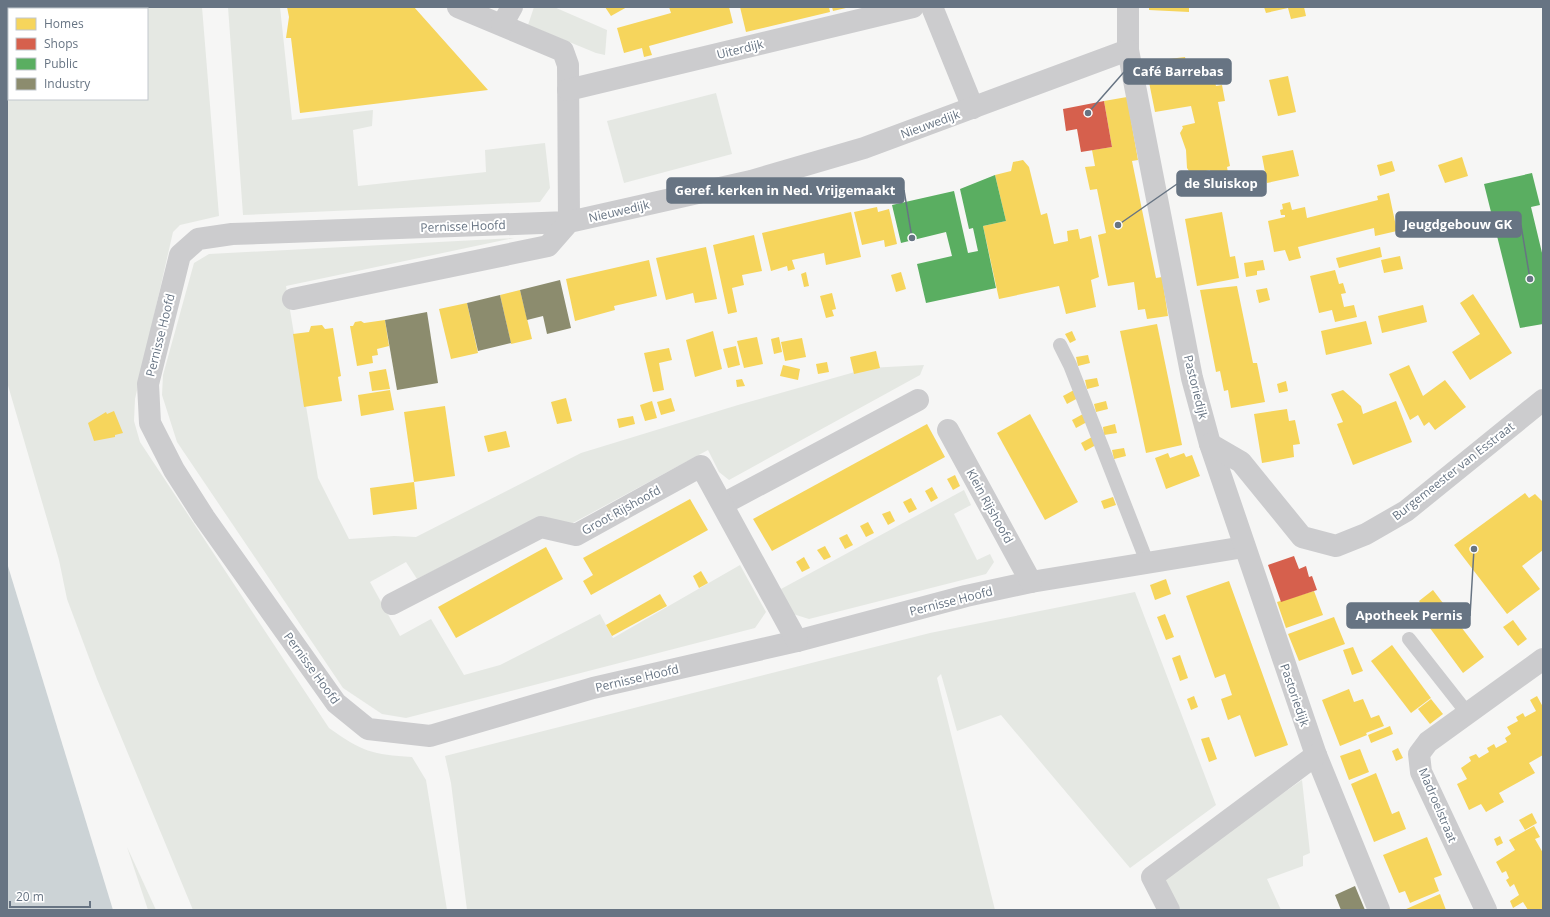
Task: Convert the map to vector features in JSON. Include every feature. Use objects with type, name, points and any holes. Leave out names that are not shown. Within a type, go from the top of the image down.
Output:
[{"type":"street","points":[[293,299],[548,246],[569,222],[568,65],[562,51],[507,16],[458,7]]},
{"type":"street","name":"Uiterdijk","points":[[568,90],[913,7]]},
{"type":"street","points":[[932,7],[973,108]]},
{"type":"street","name":"Pastoriedijk","points":[[1128,7],[1128,50],[1192,378],[1210,444],[1316,755],[1379,910]]},
{"type":"street","name":"Nieuwedijk","points":[[569,222],[751,182],[864,148],[1128,50]]},
{"type":"street","name":"Pernisse Hoofd","points":[[569,222],[232,234],[198,239],[180,255],[148,384],[150,423],[174,470],[204,517],[336,703],[368,729],[430,736],[593,688],[797,641],[966,596],[1031,582],[1244,547]]},
{"type":"street","points":[[722,504],[918,400]]},
{"type":"street","name":"Burgemeester van Esstraat","points":[[1210,444],[1241,462],[1302,537],[1336,546],[1366,534],[1406,511],[1543,400]]},
{"type":"street","name":"Klein Rijshoofd","points":[[948,430],[1031,582]]},
{"type":"street","name":"Groot Rijshoofd","points":[[392,604],[541,527],[576,535],[701,466],[797,641]]},
{"type":"street","name":"Madroelstraat","points":[[1486,910],[1421,772],[1419,754],[1428,742],[1543,659]]},
{"type":"street","points":[[1169,910],[1152,877],[1316,755]]},
{"type":"lane","points":[[1060,345],[1070,365],[1147,562]]},
{"type":"lane","points":[[1409,638],[1468,714]]},
{"type":"shaded area","points":[[7,7],[202,7],[219,216],[180,225],[173,232],[135,399],[134,421],[140,442],[329,728],[359,747],[387,755],[412,757],[426,780],[447,910],[193,910],[97,679],[67,599],[59,560],[7,382]]},
{"type":"shaded area","points":[[228,7],[280,7],[292,120],[373,110],[372,126],[353,130],[358,186],[486,172],[485,150],[545,143],[550,188],[540,202],[243,215]]},
{"type":"shaded area","points":[[534,7],[554,7],[607,30],[605,55],[596,53],[528,25]]},
{"type":"shaded area","points":[[716,93],[732,154],[624,183],[607,121]]},
{"type":"shaded area","points":[[514,238],[286,286],[318,478],[349,539],[394,536],[416,537],[581,453],[738,405],[869,368],[924,365],[920,375],[729,480],[719,472],[708,450],[571,524],[542,516],[417,579],[406,562],[370,582],[400,636],[431,619],[464,675],[500,665],[600,614],[613,638],[740,565],[766,612],[755,628],[406,718],[382,714],[343,688],[177,442],[162,395],[163,375],[194,263],[209,254]]},
{"type":"shaded area","points":[[964,490],[971,505],[954,514],[977,560],[990,554],[994,562],[986,574],[809,619],[793,614],[781,589]]},
{"type":"shaded area","points":[[7,563],[113,910],[7,910]]},
{"type":"shaded area","points":[[1135,592],[1216,805],[1130,868],[1001,715],[957,731],[941,674],[937,678],[995,910],[467,910],[451,783],[445,756],[930,633]]},
{"type":"shaded area","points":[[1302,780],[1310,853],[1303,856],[1303,866],[1267,879],[1281,910],[1180,910],[1163,877]]},
{"type":"shaded area","points":[[127,847],[156,910],[148,910]]},
{"type":"building: Homes","points":[[287,7],[414,7],[488,90],[300,113],[291,38],[286,38],[289,17]]},
{"type":"building: Homes","points":[[605,7],[627,7],[611,16]]},
{"type":"building: Homes","points":[[669,7],[729,7],[733,23],[649,46],[652,55],[644,57],[642,48],[624,53],[617,28],[671,13]]},
{"type":"building: Homes","points":[[740,7],[829,7],[830,12],[746,32]]},
{"type":"building: Homes","points":[[832,7],[846,7],[846,8],[833,11]]},
{"type":"building: Homes","points":[[1149,7],[1189,7],[1189,12],[1149,10]]},
{"type":"building: Homes","points":[[1264,7],[1304,7],[1306,16],[1291,19],[1288,8],[1266,13]]},
{"type":"building: Homes","points":[[1185,57],[1190,79],[1213,74],[1216,86],[1222,85],[1225,101],[1218,102],[1230,166],[1227,167],[1228,173],[1225,177],[1216,179],[1212,176],[1210,170],[1191,174],[1187,168],[1186,150],[1180,133],[1183,128],[1182,126],[1195,123],[1191,106],[1155,112],[1145,62]]},
{"type":"building: Homes","points":[[1288,76],[1296,112],[1278,116],[1269,80]]},
{"type":"building: Homes","points":[[1127,97],[1138,160],[1132,161],[1156,278],[1162,277],[1168,316],[1147,319],[1145,309],[1138,310],[1134,282],[1108,286],[1098,235],[1106,233],[1097,189],[1090,190],[1085,167],[1095,166],[1092,150],[1112,147],[1104,101]]},
{"type":"building: Homes","points":[[1293,150],[1299,176],[1267,183],[1262,156]]},
{"type":"building: Homes","points":[[1462,157],[1468,176],[1445,183],[1438,165]]},
{"type":"building: Homes","points":[[1023,160],[1029,167],[1041,215],[1047,213],[1054,244],[1068,241],[1067,231],[1078,229],[1080,239],[1091,236],[1099,277],[1091,280],[1096,307],[1066,314],[1059,286],[999,299],[983,226],[1006,221],[995,175],[1011,171],[1013,162]]},
{"type":"building: Homes","points":[[1392,161],[1395,171],[1380,176],[1377,165]]},
{"type":"building: Homes","points":[[1389,193],[1397,231],[1375,236],[1374,228],[1298,247],[1301,258],[1289,261],[1285,250],[1274,252],[1268,221],[1285,217],[1285,215],[1281,215],[1280,210],[1283,209],[1282,204],[1290,202],[1292,210],[1305,207],[1307,218],[1378,200],[1377,196]]},
{"type":"building: Homes","points":[[877,207],[878,212],[889,209],[897,244],[885,247],[884,240],[862,245],[854,212]]},
{"type":"building: Homes","points":[[851,212],[861,257],[826,265],[824,253],[792,260],[795,269],[788,271],[787,266],[771,271],[762,233]]},
{"type":"building: Homes","points":[[1222,212],[1230,257],[1235,256],[1239,278],[1197,286],[1185,219]]},
{"type":"building: Homes","points":[[754,235],[762,271],[742,275],[744,285],[732,288],[737,312],[728,314],[713,245]]},
{"type":"building: Homes","points":[[706,247],[717,299],[695,303],[693,293],[666,300],[656,258]]},
{"type":"building: Homes","points":[[1380,247],[1382,257],[1339,268],[1336,258]]},
{"type":"building: Homes","points":[[1400,256],[1403,269],[1384,273],[1381,260]]},
{"type":"building: Homes","points":[[649,260],[657,296],[614,306],[615,310],[575,321],[566,279]]},
{"type":"building: Homes","points":[[1263,260],[1265,270],[1257,271],[1257,275],[1246,277],[1244,263]]},
{"type":"building: Homes","points":[[1335,270],[1339,284],[1343,283],[1346,293],[1341,294],[1344,307],[1354,305],[1357,317],[1335,322],[1332,310],[1319,313],[1310,276]]},
{"type":"building: Homes","points":[[806,272],[809,286],[804,287],[801,274]]},
{"type":"building: Homes","points":[[901,272],[906,289],[896,292],[891,275]]},
{"type":"building: Homes","points":[[1237,286],[1253,363],[1257,363],[1265,402],[1231,408],[1228,390],[1224,391],[1220,371],[1216,372],[1200,290]]},
{"type":"building: Homes","points":[[1267,288],[1270,300],[1259,303],[1256,290]]},
{"type":"building: Homes","points":[[520,290],[532,339],[511,344],[500,295]]},
{"type":"building: Homes","points":[[832,293],[836,309],[832,310],[834,316],[826,318],[820,296]]},
{"type":"building: Homes","points":[[1473,294],[1512,353],[1470,380],[1452,352],[1480,334],[1460,303]]},
{"type":"building: Homes","points":[[467,303],[478,353],[451,359],[439,309]]},
{"type":"building: Homes","points":[[1423,305],[1427,322],[1382,333],[1378,316]]},
{"type":"building: Homes","points":[[385,320],[389,346],[377,349],[378,355],[372,356],[373,363],[357,366],[350,326],[353,326],[355,322],[361,321],[364,323]]},
{"type":"building: Homes","points":[[1366,321],[1372,344],[1326,355],[1321,331]]},
{"type":"building: Homes","points":[[1157,324],[1182,445],[1146,453],[1120,331]]},
{"type":"building: Homes","points":[[322,325],[325,329],[333,328],[341,376],[338,377],[342,401],[304,407],[293,334],[309,332],[311,326]]},
{"type":"building: Homes","points":[[713,331],[722,369],[695,377],[686,340]]},
{"type":"building: Homes","points":[[1072,331],[1076,340],[1070,343],[1065,334]]},
{"type":"building: Homes","points":[[757,337],[763,364],[744,368],[737,341]]},
{"type":"building: Homes","points":[[779,337],[782,352],[774,354],[771,339]]},
{"type":"building: Homes","points":[[802,338],[806,357],[785,361],[781,342]]},
{"type":"building: Homes","points":[[736,346],[740,365],[728,368],[723,349]]},
{"type":"building: Homes","points":[[669,348],[672,360],[659,363],[664,390],[653,392],[644,353]]},
{"type":"building: Homes","points":[[876,351],[880,368],[854,374],[850,357]]},
{"type":"building: Homes","points":[[1088,355],[1090,363],[1078,366],[1076,357]]},
{"type":"building: Homes","points":[[827,362],[829,372],[818,374],[816,364]]},
{"type":"building: Homes","points":[[783,365],[800,369],[798,380],[780,376]]},
{"type":"building: Homes","points":[[1409,365],[1423,396],[1445,380],[1466,407],[1435,430],[1429,422],[1424,426],[1418,415],[1410,420],[1389,374]]},
{"type":"building: Homes","points":[[386,369],[390,389],[372,391],[369,372]]},
{"type":"building: Homes","points":[[1097,378],[1099,386],[1087,389],[1085,380]]},
{"type":"building: Homes","points":[[742,379],[745,386],[737,387],[736,380]]},
{"type":"building: Homes","points":[[1286,381],[1288,391],[1279,393],[1277,384]]},
{"type":"building: Homes","points":[[390,390],[394,410],[361,416],[358,395]]},
{"type":"building: Homes","points":[[1074,390],[1078,398],[1067,404],[1063,396]]},
{"type":"building: Homes","points":[[1343,390],[1361,406],[1363,414],[1396,401],[1412,442],[1353,465],[1337,424],[1343,422],[1331,394]]},
{"type":"building: Homes","points":[[566,398],[572,421],[557,424],[551,402]]},
{"type":"building: Homes","points":[[671,398],[675,411],[661,415],[657,402]]},
{"type":"building: Homes","points":[[652,401],[657,418],[645,421],[640,405]]},
{"type":"building: Homes","points":[[1106,401],[1108,409],[1096,412],[1094,404]]},
{"type":"building: Homes","points":[[445,406],[455,476],[414,482],[404,412]]},
{"type":"building: Homes","points":[[1287,409],[1289,421],[1295,420],[1300,444],[1293,445],[1294,457],[1262,463],[1254,414]]},
{"type":"building: Homes","points":[[114,411],[123,433],[115,435],[115,437],[94,441],[88,423],[106,412],[107,414]]},
{"type":"building: Homes","points":[[1030,414],[1078,502],[1045,520],[997,433]]},
{"type":"building: Homes","points":[[1083,414],[1087,422],[1076,428],[1072,420]]},
{"type":"building: Homes","points":[[633,416],[635,424],[619,428],[617,419]]},
{"type":"building: Homes","points":[[927,424],[945,457],[772,551],[753,519]]},
{"type":"building: Homes","points":[[1115,424],[1117,433],[1104,435],[1103,427]]},
{"type":"building: Homes","points":[[506,431],[510,447],[488,452],[484,436]]},
{"type":"building: Homes","points":[[1092,437],[1096,445],[1085,451],[1081,443]]},
{"type":"building: Homes","points":[[1124,448],[1126,456],[1114,459],[1112,450]]},
{"type":"building: Homes","points":[[1168,453],[1170,458],[1184,453],[1186,457],[1192,455],[1200,476],[1166,489],[1155,458]]},
{"type":"building: Homes","points":[[955,475],[960,486],[953,490],[947,479]]},
{"type":"building: Homes","points":[[414,482],[417,509],[373,515],[370,488]]},
{"type":"building: Homes","points":[[932,487],[938,498],[931,502],[925,491]]},
{"type":"building: Homes","points":[[1525,493],[1529,498],[1535,494],[1543,502],[1543,550],[1522,566],[1540,589],[1507,614],[1454,545]]},
{"type":"building: Homes","points":[[1113,497],[1116,505],[1104,509],[1101,501]]},
{"type":"building: Homes","points":[[911,498],[917,509],[909,513],[903,502]]},
{"type":"building: Homes","points":[[690,499],[708,530],[591,595],[583,581],[593,575],[583,558]]},
{"type":"building: Homes","points":[[890,511],[895,521],[888,525],[882,514]]},
{"type":"building: Homes","points":[[868,522],[874,533],[866,537],[860,526]]},
{"type":"building: Homes","points":[[847,534],[853,545],[845,549],[839,538]]},
{"type":"building: Homes","points":[[825,546],[831,557],[824,560],[817,550]]},
{"type":"building: Homes","points":[[546,547],[563,579],[456,638],[438,607]]},
{"type":"building: Homes","points":[[804,557],[810,568],[802,572],[796,562]]},
{"type":"building: Homes","points":[[701,571],[708,583],[699,588],[693,576]]},
{"type":"building: Homes","points":[[1166,579],[1171,594],[1155,600],[1150,585]]},
{"type":"building: Homes","points":[[1229,581],[1288,745],[1255,757],[1240,715],[1228,720],[1221,699],[1232,695],[1225,674],[1215,678],[1186,596]]},
{"type":"building: Homes","points":[[1433,590],[1484,657],[1463,673],[1424,620],[1430,616],[1419,601]]},
{"type":"building: Homes","points":[[1314,591],[1323,615],[1286,628],[1277,602]]},
{"type":"building: Homes","points":[[660,594],[667,606],[612,636],[606,625]]},
{"type":"building: Homes","points":[[1165,614],[1174,637],[1166,640],[1157,617]]},
{"type":"building: Homes","points":[[1334,617],[1345,644],[1299,661],[1288,634]]},
{"type":"building: Homes","points":[[1513,620],[1527,639],[1518,646],[1503,627]]},
{"type":"building: Homes","points":[[1392,645],[1431,698],[1411,713],[1371,661]]},
{"type":"building: Homes","points":[[1353,647],[1363,671],[1352,675],[1343,650]]},
{"type":"building: Homes","points":[[1180,655],[1188,678],[1180,681],[1172,658]]},
{"type":"building: Homes","points":[[1349,689],[1354,702],[1363,699],[1371,718],[1379,715],[1384,726],[1340,746],[1322,700]]},
{"type":"building: Homes","points":[[1194,696],[1198,707],[1191,710],[1187,699]]},
{"type":"building: Homes","points":[[1537,696],[1543,707],[1543,755],[1529,763],[1535,773],[1499,793],[1504,802],[1486,812],[1481,804],[1469,810],[1457,784],[1467,779],[1461,768],[1471,761],[1469,757],[1476,754],[1479,758],[1489,752],[1487,748],[1494,744],[1496,748],[1507,742],[1505,738],[1511,734],[1507,727],[1518,721],[1516,717],[1523,713],[1525,717],[1536,711],[1530,700]]},
{"type":"building: Homes","points":[[1431,699],[1443,714],[1430,724],[1418,709]]},
{"type":"building: Homes","points":[[1390,726],[1393,734],[1371,743],[1368,735]]},
{"type":"building: Homes","points":[[1209,737],[1217,759],[1209,762],[1201,739]]},
{"type":"building: Homes","points":[[1398,748],[1403,758],[1396,761],[1392,751]]},
{"type":"building: Homes","points":[[1360,749],[1369,772],[1349,780],[1340,756]]},
{"type":"building: Homes","points":[[1376,773],[1392,814],[1399,811],[1406,829],[1374,842],[1351,784]]},
{"type":"building: Homes","points":[[1532,813],[1537,823],[1525,830],[1519,820]]},
{"type":"building: Homes","points":[[1534,826],[1540,837],[1535,839],[1543,853],[1543,910],[1528,910],[1523,902],[1513,908],[1510,901],[1519,895],[1514,884],[1510,887],[1506,880],[1509,878],[1506,871],[1502,873],[1496,862],[1515,850],[1509,840]]},
{"type":"building: Homes","points":[[1500,836],[1503,843],[1497,846],[1494,839]]},
{"type":"building: Homes","points":[[1427,837],[1442,875],[1434,878],[1439,891],[1410,903],[1405,891],[1399,893],[1383,855]]},
{"type":"building: Homes","points":[[1440,894],[1446,910],[1404,910]]},
{"type":"building: Shops","points":[[1104,101],[1112,147],[1081,152],[1077,129],[1066,131],[1063,109]]},
{"type":"building: Shops","points":[[1294,556],[1299,569],[1306,566],[1309,577],[1312,576],[1317,590],[1281,602],[1268,565]]},
{"type":"building: Public","points":[[1532,173],[1540,205],[1531,207],[1543,257],[1543,324],[1520,328],[1484,184]]},
{"type":"building: Public","points":[[995,175],[1006,221],[983,226],[996,288],[926,303],[917,264],[952,256],[946,232],[901,243],[892,205],[954,191],[968,253],[978,251],[973,228],[969,229],[960,189]]},
{"type":"building: Industry","points":[[560,280],[571,328],[547,334],[543,316],[527,320],[520,290]]},
{"type":"building: Industry","points":[[500,295],[511,343],[478,351],[467,303]]},
{"type":"building: Industry","points":[[427,312],[438,383],[397,390],[385,320]]},
{"type":"building: Industry","points":[[1355,886],[1365,910],[1341,910],[1335,895]]},
{"type":"place","name":"Café Barrebas","points":[[1088,113]]},
{"type":"place","name":"de Sluiskop","points":[[1118,225]]},
{"type":"place","name":"Geref. kerken in Ned. Vrijgemaakt","points":[[912,238]]},
{"type":"place","name":"Jeugdgebouw GK","points":[[1530,279]]},
{"type":"place","name":"Apotheek Pernis","points":[[1474,549]]}]
